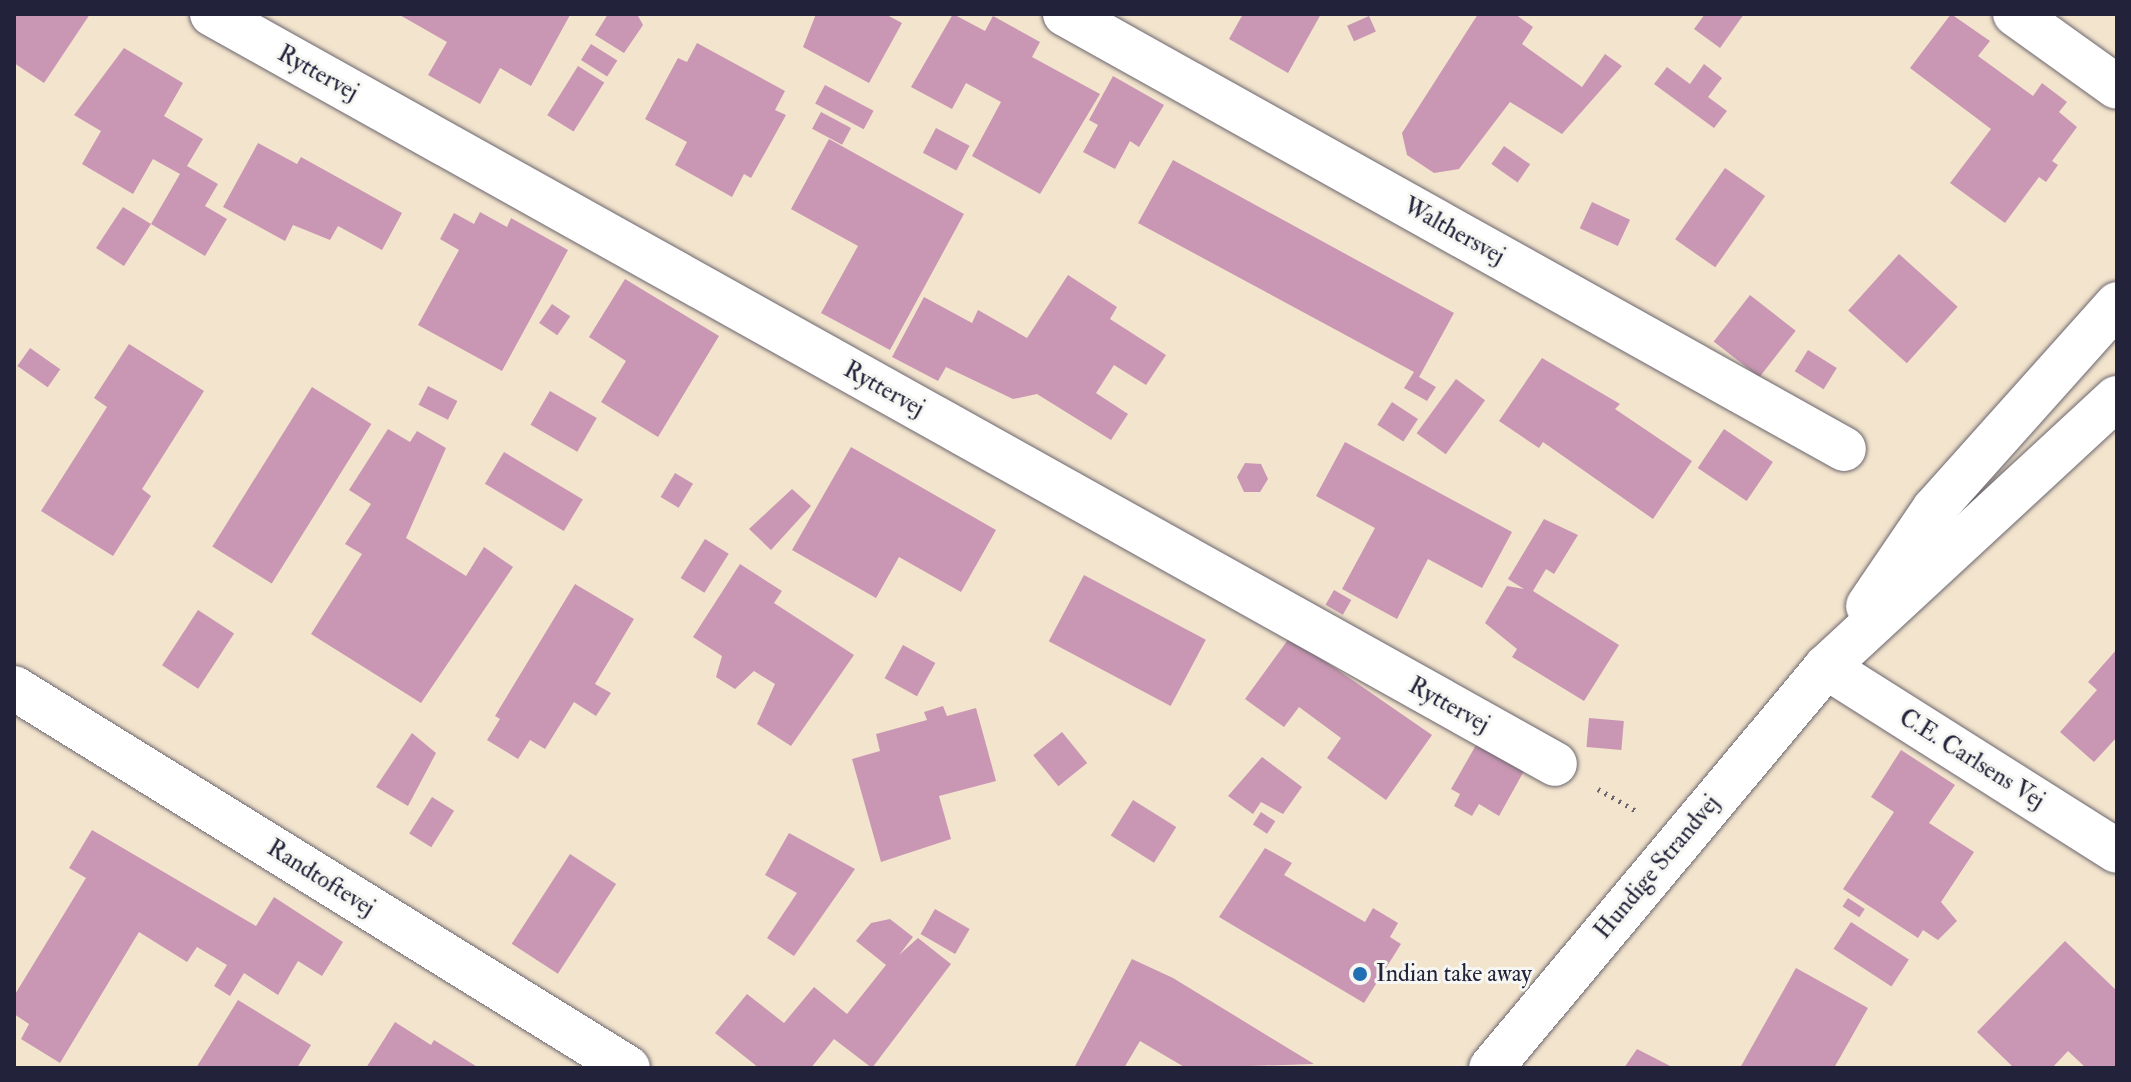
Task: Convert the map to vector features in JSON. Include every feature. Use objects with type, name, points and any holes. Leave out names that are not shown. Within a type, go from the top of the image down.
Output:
[{"type":"street","name":"Ryttervej","points":[[212,14],[1555,764]]},
{"type":"street","name":"Walthersvej","points":[[1065,14],[1844,449]]},
{"type":"street","points":[[2015,14],[2117,87]]},
{"type":"street","name":"Hundige Strandvej","points":[[1491,1068],[1826,667],[1934,509],[2117,304]]},
{"type":"street","name":"Hundige Strandvej","points":[[1826,667],[2117,398]]},
{"type":"street","name":"C.E. Carlsens Vej","points":[[1826,667],[2117,851]]},
{"type":"street","name":"Randtoftevej","points":[[14,688],[628,1068]]},
{"type":"path","points":[[1555,764],[1681,837]]},
{"type":"building","points":[[14,14],[90,14],[44,83],[14,63]]},
{"type":"building","points":[[398,14],[570,15],[531,86],[500,68],[480,104],[428,75],[447,42]]},
{"type":"building","points":[[608,14],[637,14],[643,25],[624,53],[595,35]]},
{"type":"building","points":[[816,14],[885,14],[902,23],[869,83],[803,47]]},
{"type":"building","points":[[953,14],[985,31],[993,16],[1040,42],[1032,57],[1100,94],[1040,194],[972,156],[1001,102],[966,83],[952,109],[911,87]]},
{"type":"building","points":[[1243,14],[1321,14],[1288,73],[1229,39]]},
{"type":"building","points":[[1478,14],[1515,14],[1533,27],[1522,44],[1582,87],[1605,54],[1622,66],[1562,134],[1510,102],[1459,169],[1434,173],[1407,155],[1402,133]]},
{"type":"building","points":[[1705,14],[1744,14],[1720,48],[1694,29]]},
{"type":"building","points":[[1951,14],[1990,41],[1978,56],[2033,96],[2042,83],[2067,102],[2059,112],[2077,127],[2052,161],[2058,165],[2046,182],[2039,177],[2005,223],[1950,183],[1991,129],[1910,68]]},
{"type":"building","points":[[1369,16],[1376,32],[1354,41],[1347,26]]},
{"type":"building","points":[[697,43],[785,91],[775,110],[786,115],[751,178],[744,174],[732,197],[675,165],[687,142],[645,119],[678,58],[687,62]]},
{"type":"building","points":[[591,44],[617,60],[607,77],[581,60]]},
{"type":"building","points":[[124,48],[183,83],[164,116],[203,139],[187,166],[218,184],[205,206],[227,219],[205,256],[151,224],[180,174],[153,159],[133,194],[82,164],[101,131],[74,115]]},
{"type":"building","points":[[1704,64],[1722,78],[1708,97],[1727,111],[1714,128],[1654,84],[1667,67],[1690,84]]},
{"type":"building","points":[[578,66],[604,82],[574,132],[547,115]]},
{"type":"building","points":[[1113,76],[1164,105],[1139,147],[1130,141],[1115,169],[1083,152],[1098,125],[1089,120]]},
{"type":"building","points":[[825,85],[874,111],[864,129],[815,104]]},
{"type":"building","points":[[821,112],[851,128],[842,145],[812,129]]},
{"type":"building","points":[[936,128],[970,146],[956,171],[923,153]]},
{"type":"building","points":[[829,139],[964,214],[890,350],[821,313],[858,246],[791,209]]},
{"type":"building","points":[[258,143],[297,164],[301,157],[402,213],[382,250],[338,226],[330,240],[293,225],[285,241],[223,207]]},
{"type":"building","points":[[1504,146],[1530,164],[1518,182],[1491,164]]},
{"type":"building","points":[[1173,160],[1454,313],[1419,377],[1436,387],[1427,401],[1404,388],[1414,372],[1138,223]]},
{"type":"building","points":[[1725,168],[1765,196],[1715,267],[1675,239]]},
{"type":"building","points":[[1592,202],[1630,220],[1618,246],[1580,228]]},
{"type":"building","points":[[123,207],[151,224],[124,266],[96,248]]},
{"type":"building","points":[[480,212],[507,227],[511,218],[568,250],[502,371],[418,325],[459,250],[440,239],[454,213],[474,224]]},
{"type":"building","points":[[1899,254],[1958,307],[1907,363],[1848,310]]},
{"type":"building","points":[[1068,275],[1117,307],[1110,319],[1166,355],[1146,385],[1114,365],[1096,393],[1128,414],[1111,440],[1037,394],[1013,399],[946,367],[938,381],[892,357],[924,297],[972,323],[978,310],[1027,338]]},
{"type":"building","points":[[625,279],[719,336],[658,437],[601,402],[626,361],[589,337]]},
{"type":"building","points":[[1750,295],[1796,331],[1759,377],[1714,341]]},
{"type":"building","points":[[552,304],[570,316],[557,335],[539,323]]},
{"type":"building","points":[[129,344],[204,391],[142,489],[151,496],[113,556],[41,511],[107,407],[94,398]]},
{"type":"building","points":[[30,348],[60,369],[48,387],[17,366]]},
{"type":"building","points":[[1808,350],[1837,368],[1824,389],[1795,371]]},
{"type":"building","points":[[1542,358],[1620,404],[1615,409],[1692,461],[1653,519],[1543,442],[1539,448],[1499,421]]},
{"type":"building","points":[[1456,379],[1485,400],[1446,454],[1417,433]]},
{"type":"building","points":[[428,386],[457,401],[448,420],[418,405]]},
{"type":"building","points":[[312,387],[371,424],[272,584],[212,546]]},
{"type":"building","points":[[550,391],[597,418],[577,452],[530,425]]},
{"type":"building","points":[[1392,402],[1418,419],[1403,442],[1377,425]]},
{"type":"building","points":[[388,429],[410,442],[417,431],[446,448],[406,538],[466,576],[484,547],[513,567],[421,703],[311,634],[362,554],[345,544],[371,504],[349,490]]},
{"type":"building","points":[[1724,429],[1773,462],[1747,501],[1698,468]]},
{"type":"building","points":[[1345,442],[1512,532],[1482,588],[1428,559],[1397,619],[1342,589],[1375,528],[1316,496]]},
{"type":"building","points":[[851,447],[996,530],[961,592],[899,557],[876,598],[792,550]]},
{"type":"building","points":[[504,452],[583,499],[564,531],[485,484]]},
{"type":"building","points":[[1245,463],[1261,464],[1268,479],[1260,492],[1244,492],[1237,477]]},
{"type":"building","points":[[675,473],[693,484],[679,508],[661,497]]},
{"type":"building","points":[[792,489],[811,506],[771,550],[749,529]]},
{"type":"building","points":[[1544,519],[1578,535],[1554,574],[1546,569],[1533,591],[1619,645],[1584,701],[1512,657],[1517,649],[1485,623],[1507,586],[1524,589],[1508,579]]},
{"type":"building","points":[[705,539],[729,554],[704,593],[681,578]]},
{"type":"building","points":[[740,564],[782,591],[774,603],[854,655],[791,746],[757,724],[775,684],[754,671],[735,689],[716,677],[722,656],[693,637]]},
{"type":"building","points":[[1084,575],[1206,640],[1171,706],[1049,641]]},
{"type":"building","points":[[575,584],[634,619],[595,684],[611,693],[596,716],[574,702],[545,749],[530,740],[518,759],[487,740],[500,719],[495,716]]},
{"type":"building","points":[[1334,590],[1351,600],[1343,615],[1326,605]]},
{"type":"building","points":[[198,610],[234,633],[198,689],[162,665]]},
{"type":"building","points":[[1290,637],[1432,735],[1386,800],[1327,758],[1341,738],[1299,707],[1284,727],[1245,699]]},
{"type":"building","points":[[903,645],[935,663],[917,696],[885,678]]},
{"type":"building","points":[[2117,649],[2117,737],[2094,762],[2060,732],[2097,690],[2088,682]]},
{"type":"building","points":[[943,706],[947,716],[976,708],[996,781],[939,796],[951,839],[881,862],[852,759],[880,751],[876,734],[927,720],[924,712]]},
{"type":"building","points":[[1589,718],[1624,721],[1621,750],[1586,747]]},
{"type":"building","points":[[1062,732],[1087,763],[1058,786],[1033,755]]},
{"type":"building","points":[[412,733],[436,753],[408,806],[376,787]]},
{"type":"building","points":[[1476,745],[1524,771],[1499,816],[1479,804],[1472,816],[1454,806],[1460,794],[1451,789]]},
{"type":"building","points":[[1901,750],[1955,785],[1929,823],[1974,852],[1941,902],[1957,921],[1938,940],[1923,930],[1918,938],[1843,889],[1894,812],[1871,797]]},
{"type":"building","points":[[1262,757],[1302,787],[1283,814],[1261,802],[1253,814],[1228,796]]},
{"type":"building","points":[[432,797],[454,811],[431,847],[409,833]]},
{"type":"building","points":[[1133,800],[1176,827],[1154,863],[1111,836]]},
{"type":"building","points":[[1261,812],[1275,821],[1267,834],[1253,825]]},
{"type":"building","points":[[92,830],[256,926],[274,897],[343,942],[322,976],[298,961],[278,995],[244,973],[230,996],[214,986],[227,965],[197,947],[187,962],[139,932],[60,1063],[21,1039],[29,1024],[14,1014],[14,996],[86,878],[69,868]]},
{"type":"building","points":[[789,833],[855,869],[794,956],[767,938],[797,893],[765,875]]},
{"type":"building","points":[[1265,848],[1292,863],[1284,875],[1365,922],[1373,908],[1398,923],[1390,937],[1401,944],[1364,1003],[1219,917]]},
{"type":"building","points":[[570,854],[616,884],[558,974],[512,944]]},
{"type":"building","points":[[1848,898],[1865,909],[1859,917],[1843,906]]},
{"type":"building","points":[[935,909],[970,929],[955,954],[920,934]]},
{"type":"building","points":[[890,919],[913,937],[899,955],[918,938],[951,964],[872,1068],[834,1039],[811,1068],[759,1068],[715,1033],[747,994],[784,1023],[814,987],[847,1014],[886,965],[856,941],[871,923]]},
{"type":"building","points":[[1851,922],[1909,960],[1891,986],[1834,949]]},
{"type":"building","points":[[2065,941],[2117,991],[2117,1068],[2086,1068],[2068,1051],[2052,1068],[2014,1068],[1977,1032]]},
{"type":"building","points":[[1132,959],[1173,978],[1314,1064],[1186,1068],[1140,1041],[1124,1068],[1074,1068]]},
{"type":"building","points":[[1796,968],[1868,1008],[1834,1068],[1740,1068]]},
{"type":"building","points":[[238,1000],[311,1045],[297,1068],[196,1068]]},
{"type":"building","points":[[395,1022],[431,1045],[434,1040],[479,1068],[366,1068]]},
{"type":"building","points":[[1637,1049],[1674,1068],[1624,1068]]},
{"type":"place","name":"Indian take away","points":[[1360,974]]}]
